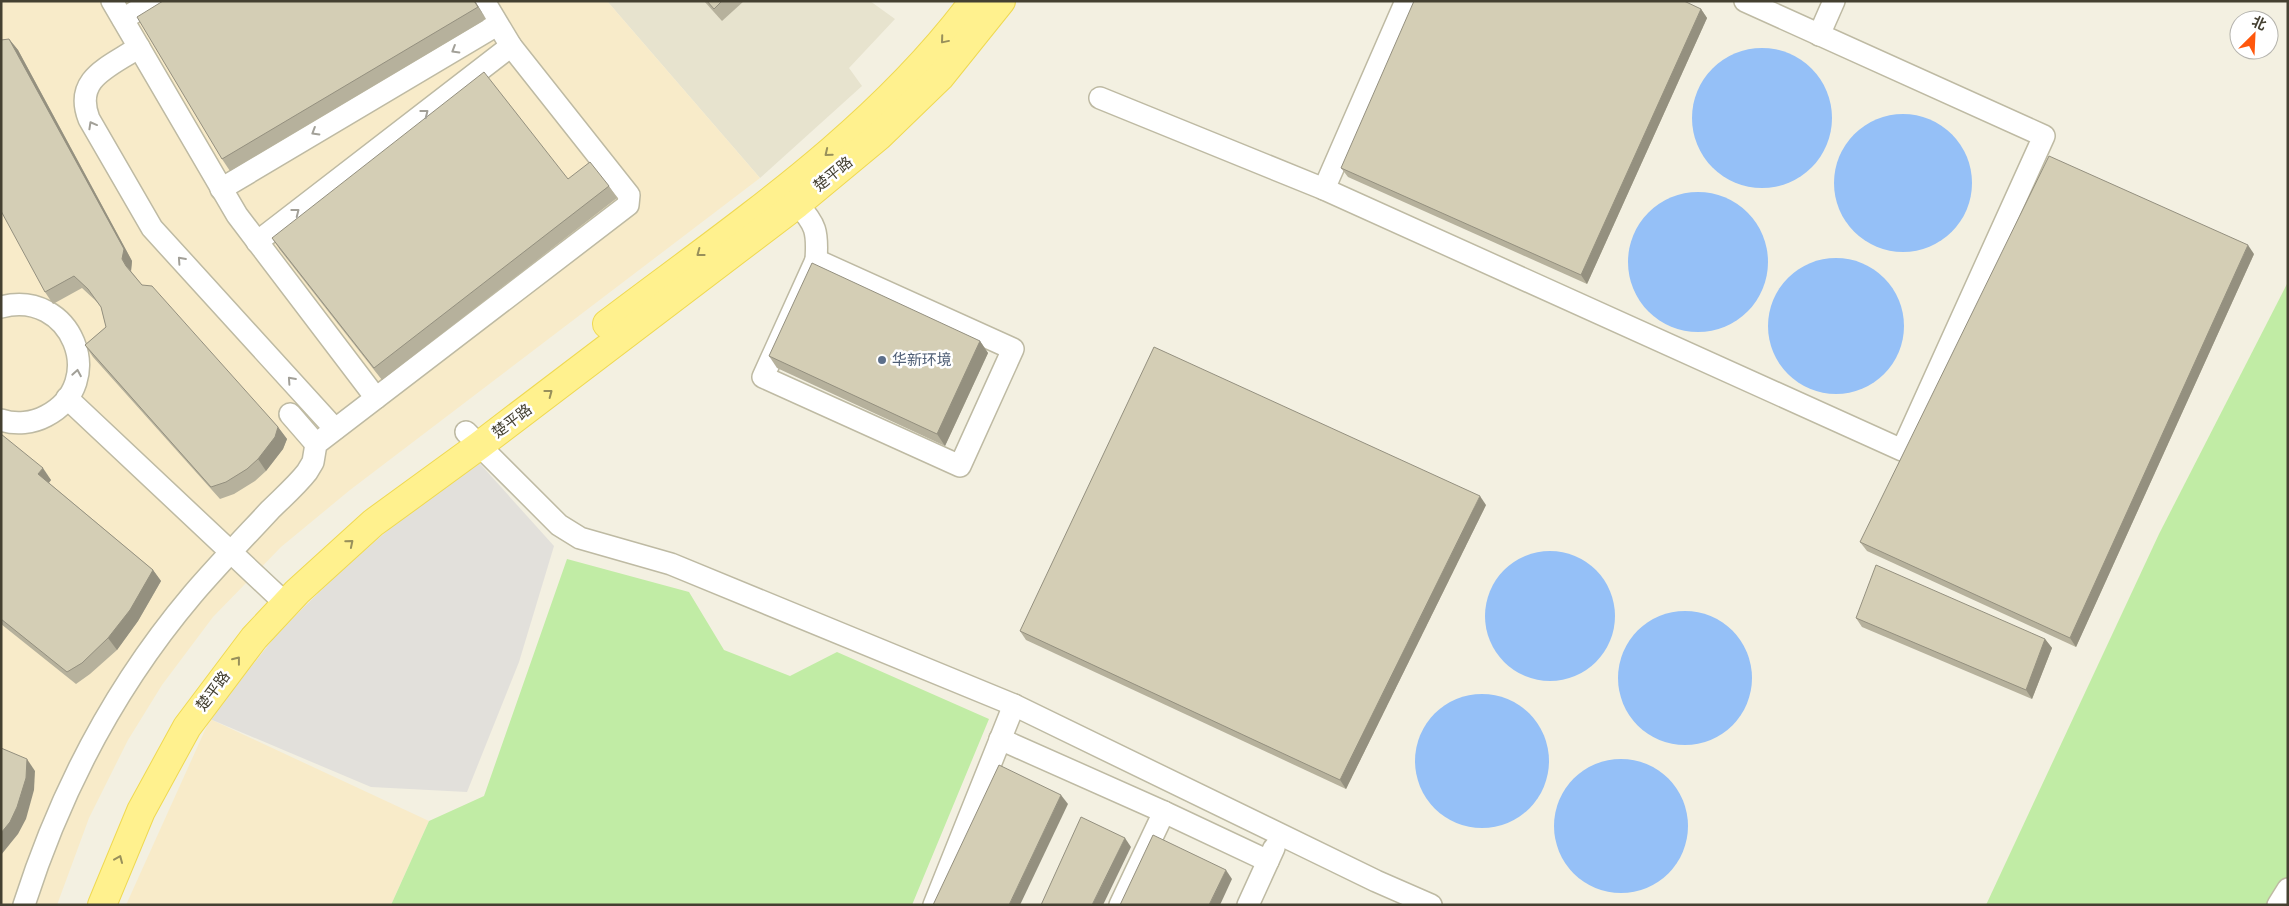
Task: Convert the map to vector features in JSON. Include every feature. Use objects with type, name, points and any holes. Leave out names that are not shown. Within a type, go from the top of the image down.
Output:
[{"type":"main road","name":"楚平路","points":[[473,439],[833,149],[922,65],[974,1]]},
{"type":"main road","name":"楚平路","points":[[83,905],[108,838],[157,745],[212,660],[275,602],[331,535],[473,439],[797,204],[879,136],[910,107],[940,77],[1001,1]]},
{"type":"main road","name":"楚平路","points":[[102,905],[125,846],[170,755],[210,694],[254,638],[275,602]]},
{"type":"street","points":[[153,1],[118,10],[237,215],[376,398]]},
{"type":"street","points":[[24,905],[36,866],[59,810],[115,702],[171,621],[226,556],[303,477],[313,462],[325,437],[628,205],[629,195],[511,46],[484,1]]},
{"type":"street","points":[[1324,189],[1406,1]]},
{"type":"street","points":[[1100,98],[1324,189],[1902,450],[2044,136],[1745,1]]},
{"type":"street","points":[[1819,34],[1834,1]]},
{"type":"street","points":[[221,189],[497,25]]},
{"type":"street","points":[[258,242],[511,46]]},
{"type":"street","points":[[139,47],[89,84],[84,99],[89,119],[152,228],[325,437]]},
{"type":"street","points":[[797,204],[812,220],[815,229],[816,260],[763,377],[960,466],[1013,350],[816,260]]},
{"type":"street","points":[[1,307],[20,304],[42,309],[56,317],[73,338],[78,358],[76,379],[63,403],[34,421],[15,422],[1,420]]},
{"type":"street","points":[[63,403],[275,602]]},
{"type":"street","points":[[294,411],[325,437]]},
{"type":"street","points":[[473,439],[559,525],[580,538],[671,564],[1014,705],[1431,905]]},
{"type":"street","points":[[934,905],[1014,705]]},
{"type":"street","points":[[1000,740],[1164,812],[1268,861]]},
{"type":"street","points":[[1120,905],[1164,812]]},
{"type":"street","points":[[1248,905],[1280,834]]},
{"type":"street","points":[[2278,905],[2288,889]]},
{"type":"shaded area","points":[[1,1],[607,1],[760,178],[350,490],[281,547],[213,617],[162,685],[128,740],[89,818],[57,905],[1,905]]},
{"type":"shaded area","points":[[607,1],[870,1],[895,19],[849,68],[862,86],[760,178]]},
{"type":"shaded area","points":[[473,456],[554,546],[519,662],[467,792],[371,787],[210,719],[273,639],[304,607],[340,572]]},
{"type":"shaded area","points":[[210,719],[429,821],[391,905],[126,905]]},
{"type":"green space","points":[[2288,282],[2288,905],[1986,905],[2159,534]]},
{"type":"green space","points":[[567,559],[689,592],[724,650],[790,676],[837,652],[989,719],[912,905],[391,905],[429,821],[484,796]]},
{"type":"water","points":[[1762,48],[1776,49],[1789,53],[1811,69],[1827,91],[1831,104],[1831,132],[1827,145],[1811,167],[1789,183],[1776,187],[1762,188],[1748,187],[1735,183],[1713,167],[1697,145],[1693,132],[1692,118],[1693,104],[1697,91],[1713,69],[1735,53],[1748,49]]},
{"type":"water","points":[[1903,114],[1929,120],[1952,134],[1966,157],[1972,183],[1966,209],[1952,232],[1929,246],[1903,252],[1877,246],[1854,232],[1840,209],[1834,183],[1840,157],[1854,134],[1877,120]]},
{"type":"water","points":[[1698,192],[1725,197],[1747,213],[1763,235],[1768,262],[1763,289],[1747,311],[1725,327],[1698,332],[1671,327],[1649,311],[1633,289],[1628,262],[1633,235],[1649,213],[1671,197]]},
{"type":"water","points":[[1836,258],[1862,263],[1874,269],[1884,278],[1893,288],[1899,300],[1904,326],[1899,352],[1893,364],[1884,374],[1874,383],[1862,389],[1836,394],[1810,389],[1798,383],[1788,374],[1779,364],[1773,352],[1768,326],[1773,300],[1779,288],[1788,278],[1798,269],[1810,263]]},
{"type":"water","points":[[1550,551],[1563,552],[1575,556],[1596,570],[1610,591],[1614,603],[1614,629],[1610,641],[1596,662],[1575,676],[1563,680],[1550,681],[1537,680],[1525,676],[1504,662],[1490,641],[1486,629],[1485,616],[1486,603],[1490,591],[1504,570],[1525,556],[1537,552]]},
{"type":"water","points":[[1685,611],[1711,616],[1733,630],[1747,652],[1752,678],[1747,704],[1733,726],[1711,740],[1685,745],[1659,740],[1637,726],[1623,704],[1618,678],[1623,652],[1637,630],[1659,616]]},
{"type":"water","points":[[1482,694],[1508,699],[1519,705],[1529,714],[1538,724],[1544,735],[1549,761],[1544,787],[1538,798],[1529,808],[1519,817],[1508,823],[1482,828],[1456,823],[1445,817],[1435,808],[1426,798],[1420,787],[1415,761],[1420,735],[1426,724],[1435,714],[1445,705],[1456,699]]},
{"type":"water","points":[[1621,759],[1647,764],[1668,779],[1683,800],[1688,826],[1683,852],[1668,873],[1647,888],[1621,893],[1595,888],[1574,873],[1559,852],[1554,826],[1559,800],[1574,779],[1595,764]]},
{"type":"building","points":[[163,1],[474,1],[478,7],[222,159],[137,17]]},
{"type":"building","points":[[707,1],[722,1],[714,9]]},
{"type":"building","points":[[1414,1],[1684,1],[1701,9],[1581,275],[1341,168]]},
{"type":"building","points":[[9,39],[124,249],[122,259],[126,266],[142,285],[152,286],[278,427],[275,437],[258,459],[247,469],[226,482],[211,487],[85,345],[106,327],[101,307],[88,289],[74,276],[45,292],[1,211],[1,40]]},
{"type":"building","points":[[484,72],[568,179],[590,162],[609,186],[374,368],[272,238]]},
{"type":"building","points":[[2049,156],[2248,245],[2070,638],[1860,542]]},
{"type":"building","name":"华新环境","points":[[812,263],[980,341],[937,434],[769,356]]},
{"type":"building","points":[[1154,347],[1480,496],[1340,780],[1020,631]]},
{"type":"building","points":[[1,434],[43,468],[38,474],[153,570],[130,610],[108,638],[82,663],[67,672],[1,619]]},
{"type":"building","points":[[1876,565],[2045,639],[2026,690],[1856,618]]},
{"type":"building","points":[[1,748],[27,759],[26,778],[17,807],[10,822],[1,833]]},
{"type":"building","points":[[999,765],[1061,795],[1009,905],[933,905]]},
{"type":"building","points":[[1081,817],[1125,838],[1092,905],[1041,905]]},
{"type":"building","points":[[1153,835],[1226,870],[1209,905],[1120,905]]},
{"type":"place","name":"华新环境","points":[[882,360]]}]
